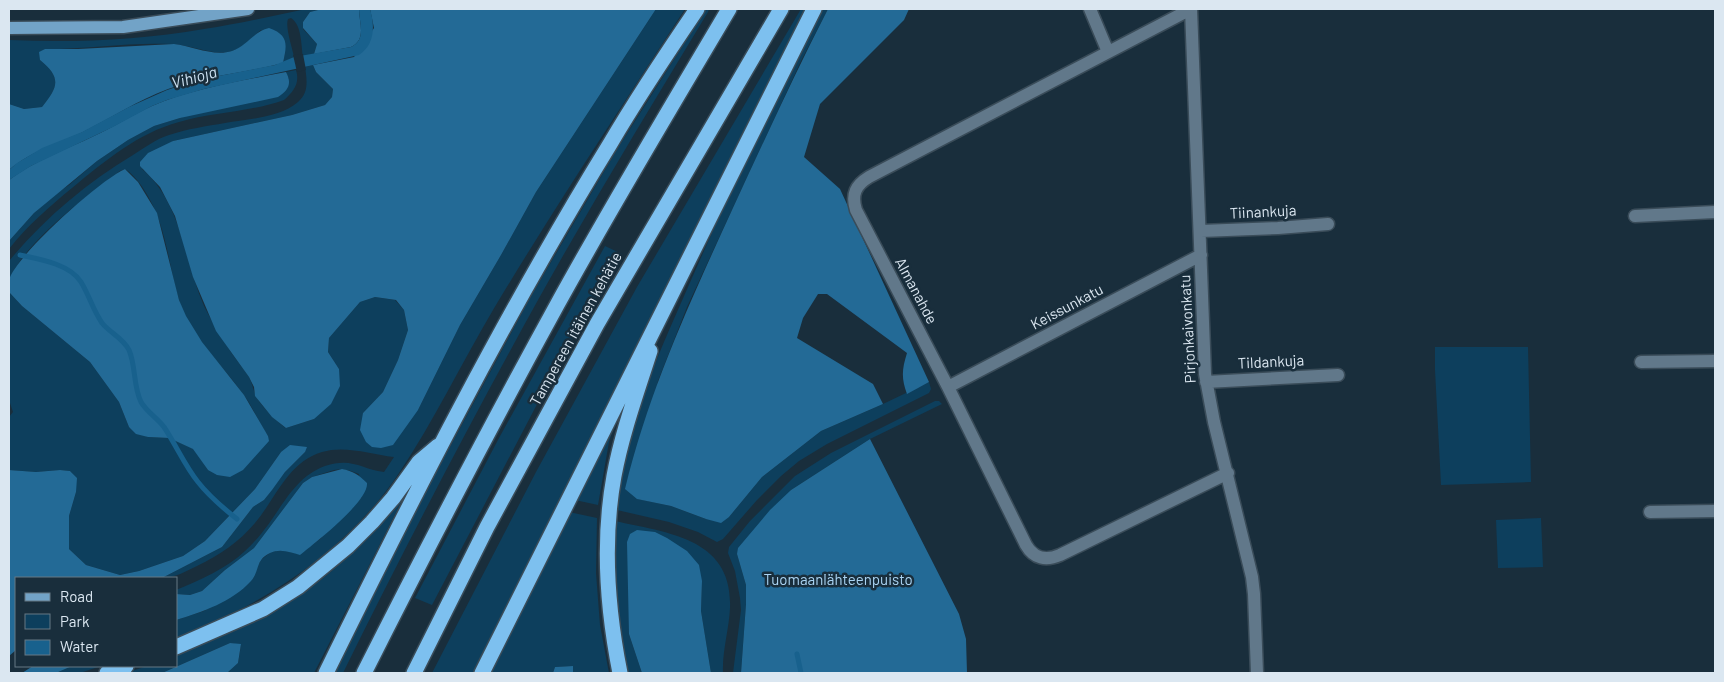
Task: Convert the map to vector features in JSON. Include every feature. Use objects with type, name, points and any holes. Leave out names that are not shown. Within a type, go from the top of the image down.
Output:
[{"type":"highway","points":[[326,673],[443,442],[531,280],[609,144],[697,9]]},
{"type":"highway","name":"Tampereen itäinen kehätie","points":[[364,673],[446,509],[557,304],[647,147],[730,9]]},
{"type":"highway","name":"Tampereen itäinen kehätie","points":[[414,673],[487,527],[592,333],[781,9]]},
{"type":"highway","points":[[482,673],[814,9]]},
{"type":"highway","points":[[620,673],[609,604],[607,562],[609,516],[614,477],[622,439],[666,303]]},
{"type":"highway","points":[[178,646],[263,609],[298,587],[342,551],[372,522],[393,498],[419,462],[443,442]]},
{"type":"highway","points":[[107,673],[123,667]]},
{"type":"main road","points":[[9,28],[124,27],[248,9]]},
{"type":"street","points":[[1090,9],[1108,52]]},
{"type":"street","name":"Almanahde","points":[[1191,9],[869,176],[861,182],[853,195],[856,210],[948,387],[1030,552],[1040,558],[1052,559],[1228,473]]},
{"type":"street","name":"Pirjonkaivonkatu","points":[[1191,9],[1204,366],[1254,594],[1257,673]]},
{"type":"street","points":[[1634,216],[1715,212]]},
{"type":"street","name":"Tiinankuja","points":[[1200,231],[1328,224]]},
{"type":"street","name":"Keissunkatu","points":[[948,387],[1201,255]]},
{"type":"street","points":[[1640,362],[1715,361]]},
{"type":"street","name":"Tildankuja","points":[[1206,382],[1338,375]]},
{"type":"street","points":[[1650,512],[1715,511]]},
{"type":"green space","points":[[306,9],[322,9],[310,12],[303,22],[303,29],[317,44],[314,54],[303,57],[299,30],[295,21],[291,18],[288,19],[287,27],[294,57],[283,63],[285,53],[261,30],[234,51],[222,53],[172,44],[45,49],[40,60],[52,72],[55,78],[52,94],[42,107],[24,109],[9,104],[9,40],[82,41],[156,36],[230,25]]},
{"type":"green space","points":[[322,9],[359,9],[361,35],[356,44],[351,47],[314,54],[317,44],[303,28],[303,22],[310,12]]},
{"type":"green space","points":[[370,9],[656,9],[536,192],[460,325],[418,410],[393,445],[381,448],[372,447],[366,442],[360,430],[363,413],[383,392],[398,360],[408,330],[404,310],[396,300],[375,297],[360,302],[329,338],[328,352],[339,369],[340,386],[331,404],[314,419],[286,428],[272,417],[255,396],[254,387],[249,377],[216,331],[193,277],[175,216],[160,187],[140,166],[140,162],[148,153],[173,141],[292,115],[325,105],[332,97],[333,89],[316,72],[313,65],[354,57],[374,28]]},
{"type":"green space","points":[[656,9],[685,9],[516,272],[481,330],[436,413],[399,473],[378,501],[354,527],[301,572],[241,609],[178,638],[178,619],[204,611],[254,577],[257,566],[271,552],[281,550],[300,554],[320,539],[362,497],[359,474],[342,469],[312,477],[303,483],[254,548],[225,570],[202,591],[190,595],[178,594],[178,589],[221,569],[245,551],[265,528],[292,491],[307,476],[325,466],[342,463],[356,464],[384,472],[394,457],[339,449],[322,452],[310,457],[291,472],[263,513],[236,542],[205,562],[171,577],[164,577],[222,547],[253,507],[264,500],[285,472],[305,452],[281,452],[255,489],[205,541],[183,556],[139,571],[120,575],[86,565],[69,549],[69,516],[76,492],[76,478],[70,471],[36,472],[9,470],[9,417],[13,412],[9,400],[9,292],[22,306],[90,362],[119,402],[129,427],[148,437],[169,438],[194,449],[208,470],[268,436],[247,399],[207,349],[184,313],[175,285],[166,242],[157,215],[143,188],[125,169],[91,193],[42,236],[17,266],[9,281],[9,261],[51,216],[99,177],[159,139],[190,129],[263,117],[282,111],[298,102],[304,95],[307,81],[305,67],[313,65],[316,72],[333,89],[332,97],[325,105],[292,115],[173,141],[142,169],[166,198],[174,215],[197,288],[207,312],[229,349],[249,377],[257,398],[278,422],[286,428],[314,419],[339,369],[328,352],[329,338],[360,302],[375,297],[395,300],[404,310],[408,330],[398,360],[383,392],[363,413],[418,410],[460,325],[536,192]]},
{"type":"green space","points":[[706,9],[709,9],[708,12],[600,192],[513,346],[414,532],[343,673],[334,673],[429,486],[530,298],[616,151]]},
{"type":"green space","points":[[801,9],[806,9],[474,673],[432,673],[536,472],[637,287]]},
{"type":"green space","points":[[818,9],[828,9],[801,61],[687,307],[658,381],[638,499],[671,506],[706,519],[729,517],[762,477],[821,431],[929,382],[931,389],[929,393],[827,444],[799,461],[757,500],[723,539],[717,542],[698,532],[669,522],[617,510],[620,481],[633,424],[653,368],[735,182]]},
{"type":"green space","points":[[828,9],[909,9],[904,20],[820,104],[804,157],[840,189],[929,382],[907,394],[903,374],[907,353],[827,294],[818,294],[803,318],[797,338],[873,384],[883,404],[821,431],[762,477],[729,517],[721,523],[671,506],[637,499],[625,489],[658,381],[701,278]]},
{"type":"green space","points":[[269,28],[280,34],[285,41],[283,63],[196,81],[157,93],[83,132],[35,153],[9,170],[9,104],[24,109],[42,107],[52,94],[54,88],[55,78],[47,66],[40,60],[39,52],[45,49],[174,44],[210,52],[225,53],[237,49],[259,32]]},
{"type":"green space","points":[[296,70],[297,83],[284,100],[258,107],[179,122],[150,133],[123,149],[55,202],[31,224],[9,249],[9,241],[51,197],[69,185],[97,161],[128,140],[154,126],[289,79],[286,72]]},
{"type":"green space","points":[[286,72],[289,83],[285,92],[278,97],[180,118],[154,126],[128,140],[97,161],[34,213],[9,241],[9,180],[19,173],[39,161],[152,106],[184,94]]},
{"type":"green space","points":[[125,169],[138,182],[157,213],[179,300],[186,316],[202,342],[244,395],[268,436],[269,441],[243,470],[230,477],[217,475],[208,470],[193,449],[169,438],[148,437],[136,434],[129,427],[119,402],[90,362],[22,306],[9,292],[9,280],[15,269],[42,237],[97,187]]},
{"type":"green space","points":[[605,246],[622,254],[557,366],[432,605],[415,598],[499,438]]},
{"type":"green space","points":[[1435,347],[1528,347],[1531,482],[1441,485]]},
{"type":"green space","points":[[935,401],[939,401],[942,404],[870,439],[791,490],[737,554],[746,585],[746,604],[741,673],[733,673],[741,610],[735,571],[728,553],[729,547],[750,521],[795,476],[831,453]]},
{"type":"green space","points":[[622,403],[609,442],[598,505],[575,500]]},
{"type":"green space","name":"Tuomaanlähteenpuisto","points":[[870,439],[959,614],[966,639],[967,673],[741,673],[746,585],[737,554],[738,548],[770,510],[791,490]]},
{"type":"green space","points":[[290,445],[307,447],[305,452],[285,472],[264,500],[253,507],[222,547],[164,577],[15,577],[15,651],[9,656],[9,470],[36,472],[70,471],[77,478],[76,492],[69,516],[69,549],[86,565],[120,575],[139,571],[183,556],[205,541],[255,489],[281,452]]},
{"type":"green space","points":[[342,469],[356,474],[367,483],[365,491],[351,511],[300,555],[281,551],[265,556],[251,581],[235,595],[206,610],[178,619],[178,594],[190,595],[202,591],[225,570],[254,548],[303,483],[312,477]]},
{"type":"green space","points":[[403,499],[314,673],[227,673],[238,663],[241,645],[230,643],[178,666],[178,654],[259,619],[316,584],[343,562]]},
{"type":"green space","points":[[569,512],[597,518],[596,573],[600,625],[609,673],[573,673],[573,666],[555,667],[553,673],[491,673]]},
{"type":"green space","points":[[1541,518],[1543,567],[1498,568],[1496,520]]},
{"type":"green space","points":[[615,521],[675,535],[694,543],[709,553],[721,567],[728,585],[730,608],[723,673],[711,673],[701,611],[702,581],[629,634],[642,673],[628,673],[617,617],[614,559]]},
{"type":"green space","points":[[637,530],[655,532],[667,538],[687,551],[699,565],[702,581],[701,611],[711,673],[642,673],[629,634],[627,542],[630,534]]},
{"type":"green space","points":[[230,643],[241,644],[238,663],[227,673],[162,673]]},
{"type":"green space","points":[[573,666],[573,673],[553,673],[555,667]]},
{"type":"green space","points":[[31,667],[70,667],[56,673],[22,673]]},
{"type":"green space","points":[[70,667],[98,667],[80,673],[56,673]]},
{"type":"green space","points":[[144,667],[176,667],[162,673],[126,673]]},
{"type":"water","points":[[359,9],[370,9],[373,28],[368,46],[359,55],[204,89],[167,100],[31,166],[9,180],[9,170],[42,148],[82,132],[129,107],[167,90],[198,80],[275,65],[294,57],[351,47],[356,44],[361,35]]},
{"type":"pier","points":[[303,54],[306,70],[297,72],[293,55]]},
{"type":"waterway","points":[[20,255],[54,263],[70,271],[81,282],[102,323],[129,350],[138,396],[141,402],[164,427],[198,482],[216,502],[237,519]]},
{"type":"waterway","points":[[797,654],[801,673]]},
{"type":"water label","name":"Vihioja","points":[[194,77]]}]
